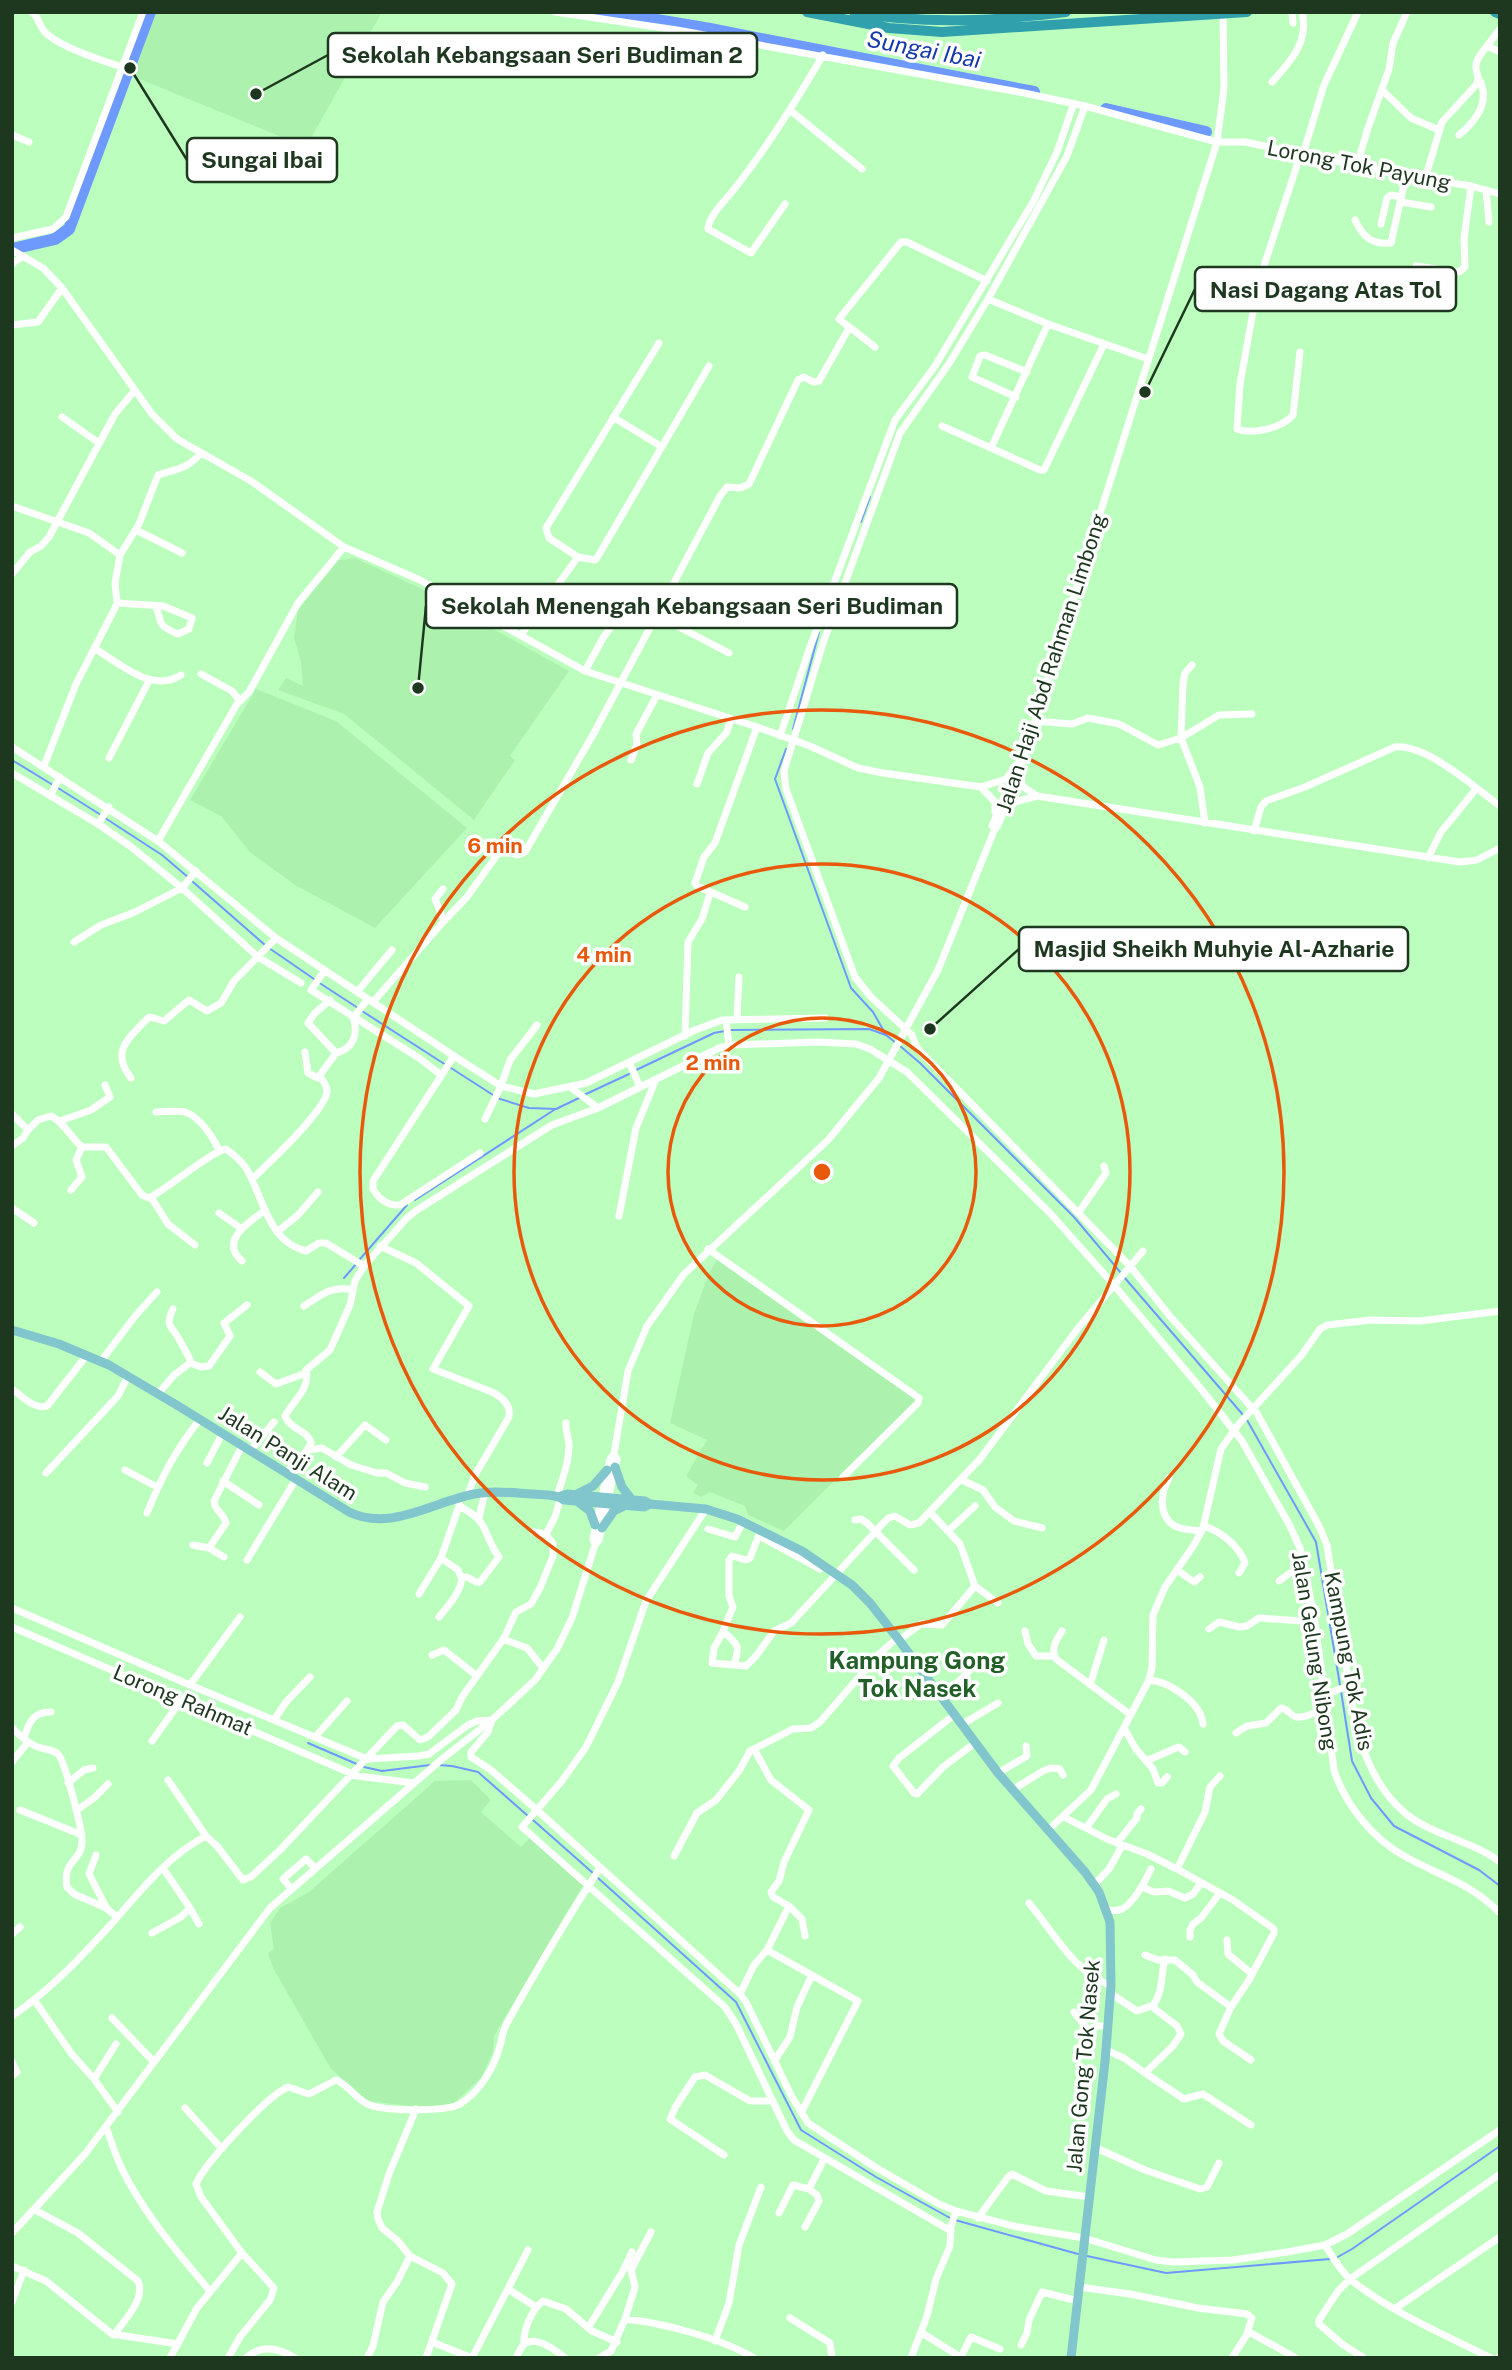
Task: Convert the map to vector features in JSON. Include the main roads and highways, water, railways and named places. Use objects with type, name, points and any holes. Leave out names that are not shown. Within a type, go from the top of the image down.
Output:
[{"type":"highway","points":[[807,12],[889,28],[942,32],[1108,17],[1247,12]]},
{"type":"highway","points":[[854,12],[900,20],[957,22],[1066,12]]},
{"type":"highway","points":[[1495,12],[1500,14]]},
{"type":"main road","name":"Jalan Panji Alam","points":[[12,1330],[101,1361],[349,1512],[370,1520],[396,1517],[459,1502],[468,1495],[485,1492],[559,1496],[566,1494],[576,1498],[629,1503]]},
{"type":"main road","points":[[611,1468],[629,1503],[614,1511],[599,1527],[590,1511],[576,1498],[611,1468]]},
{"type":"main road","name":"Jalan Gong Tok Nasek","points":[[629,1503],[644,1507],[650,1504],[706,1509],[743,1522],[760,1533],[802,1550],[870,1603],[998,1773],[1095,1884],[1107,1910],[1111,1939],[1111,1990],[1072,2358]]},
{"type":"waterway","name":"Sungai Ibai","points":[[12,249],[55,239],[69,229],[150,12]]},
{"type":"waterway","name":"Sungai Ibai","points":[[590,12],[710,29],[1034,92]]},
{"type":"waterway","name":"Sungai Ibai","points":[[1106,109],[1206,132]]},
{"type":"waterway","points":[[861,522],[870,497]]},
{"type":"waterway","points":[[793,729],[819,632]]},
{"type":"waterway","points":[[786,749],[775,779],[851,988],[873,1012],[885,1033]]},
{"type":"waterway","points":[[12,760],[53,785]]},
{"type":"waterway","points":[[58,788],[101,815]]},
{"type":"waterway","points":[[105,818],[162,855],[189,878]]},
{"type":"waterway","points":[[193,882],[265,945]]},
{"type":"waterway","points":[[269,948],[314,979]]},
{"type":"waterway","points":[[318,982],[358,1008]]},
{"type":"waterway","points":[[362,1011],[446,1065]]},
{"type":"waterway","points":[[730,1030],[869,1029],[886,1035],[896,1043]]},
{"type":"waterway","points":[[634,1071],[714,1033],[725,1031]]},
{"type":"waterway","points":[[900,1046],[1074,1217],[1121,1273]]},
{"type":"waterway","points":[[451,1068],[493,1095]]},
{"type":"waterway","points":[[584,1095],[629,1074]]},
{"type":"waterway","points":[[497,1098],[529,1108],[556,1109],[579,1098]]},
{"type":"waterway","points":[[415,1200],[554,1110]]},
{"type":"waterway","points":[[360,1259],[407,1205]]},
{"type":"waterway","points":[[344,1278],[357,1263]]},
{"type":"waterway","points":[[1124,1277],[1244,1416]]},
{"type":"waterway","points":[[1247,1420],[1316,1542],[1340,1685]]},
{"type":"waterway","points":[[1341,1691],[1352,1761],[1371,1798],[1394,1826],[1479,1870],[1500,1886]]},
{"type":"waterway","points":[[308,1743],[359,1765]]},
{"type":"waterway","points":[[364,1767],[382,1771],[430,1765]]},
{"type":"waterway","points":[[439,1765],[478,1772],[528,1816]]},
{"type":"waterway","points":[[533,1820],[594,1874]]},
{"type":"waterway","points":[[598,1878],[736,2002],[801,2130],[876,2177],[950,2218]]},
{"type":"waterway","points":[[1336,2258],[1500,2146]]},
{"type":"waterway","points":[[955,2220],[1078,2254]]},
{"type":"waterway","points":[[1087,2256],[1166,2273],[1330,2259]]},
{"type":"place","name":"Sungai Ibai","points":[[130,68]]},
{"type":"place","name":"Sekolah Kebangsaan Seri Budiman 2","points":[[256,94]]},
{"type":"place","name":"Nasi Dagang Atas Tol","points":[[1145,392]]},
{"type":"place","name":"Sekolah Menengah Kebangsaan Seri Budiman","points":[[418,688]]},
{"type":"place","name":"Masjid Sheikh Muhyie Al-Azharie","points":[[930,1029]]},
{"type":"district","name":"Kampung Gong Tok Nasek","points":[[917,1674]]}]
